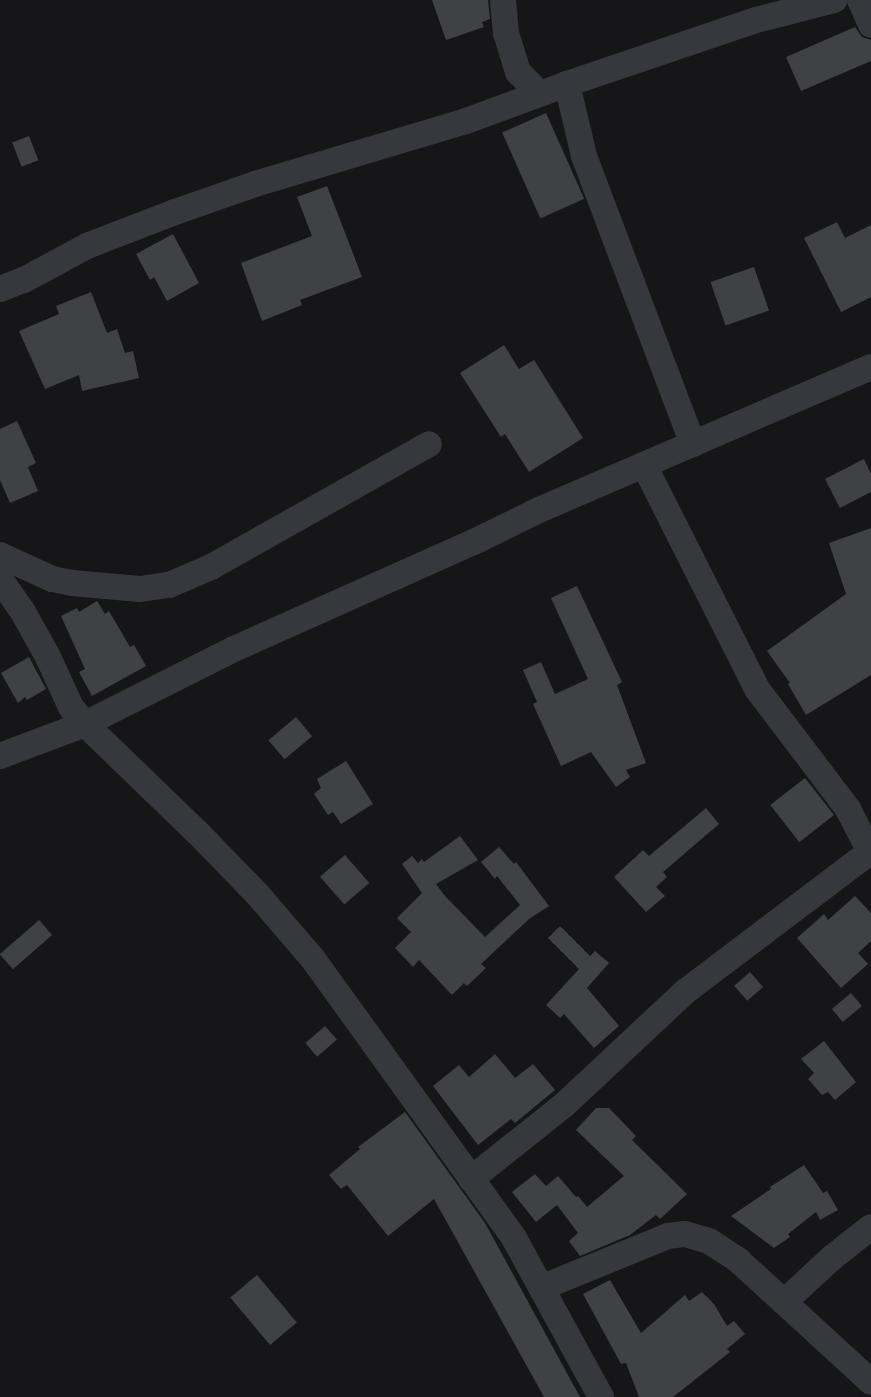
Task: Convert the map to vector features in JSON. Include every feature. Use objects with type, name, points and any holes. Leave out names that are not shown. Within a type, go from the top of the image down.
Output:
[{"type":"street","points":[[503,0],[506,33],[518,72],[540,94]]},
{"type":"street","points":[[0,289],[24,280],[87,246],[255,184],[466,122],[568,84],[756,20],[834,0]]},
{"type":"street","points":[[860,0],[871,25]]},
{"type":"street","points":[[568,84],[584,156],[693,444]]},
{"type":"street","points":[[0,296],[107,248],[227,208]]},
{"type":"street","points":[[0,756],[85,724],[234,649],[644,465],[871,367]]},
{"type":"street","points":[[0,555],[52,579],[140,590],[169,585],[211,568],[429,444]]},
{"type":"street","points":[[471,1179],[564,1105],[686,991],[870,852],[848,809],[758,689],[644,465]]},
{"type":"street","points":[[0,579],[23,612],[48,657],[71,707],[85,724],[258,894],[313,958],[514,1238],[543,1287],[601,1397]]},
{"type":"street","points":[[23,612],[52,579]]},
{"type":"street","points":[[784,1302],[833,1257],[871,1227]]},
{"type":"street","points":[[543,1287],[668,1236],[685,1234],[709,1241],[738,1260],[871,1382]]},
{"type":"building","points":[[432,0],[488,0],[490,19],[482,22],[484,27],[446,40]]},
{"type":"building","points":[[855,27],[862,37],[871,40],[871,61],[801,91],[786,57]]},
{"type":"building","points":[[546,113],[584,199],[540,218],[502,133]]},
{"type":"building","points":[[29,136],[38,160],[22,167],[12,142]]},
{"type":"building","points":[[327,186],[362,277],[300,300],[302,305],[262,321],[241,263],[312,236],[297,197]]},
{"type":"building","points":[[837,222],[845,238],[871,225],[871,297],[841,312],[804,238]]},
{"type":"building","points":[[173,234],[199,283],[167,301],[154,277],[150,280],[136,254]]},
{"type":"building","points":[[754,267],[769,310],[725,325],[711,282]]},
{"type":"building","points":[[91,292],[107,333],[117,329],[125,353],[133,351],[139,378],[82,391],[79,375],[45,389],[19,331],[59,314],[56,306]]},
{"type":"building","points":[[504,345],[519,369],[534,360],[583,438],[529,472],[505,434],[501,437],[460,373]]},
{"type":"building","points":[[17,421],[36,463],[28,467],[38,491],[10,503],[0,480],[0,429]]},
{"type":"building","points":[[864,459],[871,474],[871,492],[840,508],[825,479]]},
{"type":"building","points":[[871,528],[871,675],[806,715],[788,684],[790,683],[767,651],[846,594],[829,543]]},
{"type":"building","points":[[577,586],[622,682],[617,685],[646,763],[626,770],[630,777],[616,787],[591,752],[561,766],[533,704],[537,702],[523,670],[541,662],[555,694],[588,679],[551,598]]},
{"type":"building","points":[[97,601],[105,614],[109,611],[130,647],[134,645],[146,666],[92,696],[79,672],[85,669],[61,616],[77,608],[79,612]]},
{"type":"building","points":[[29,657],[46,689],[27,700],[25,697],[18,703],[1,673]]},
{"type":"building","points":[[296,717],[312,736],[284,759],[268,740]]},
{"type":"building","points":[[346,761],[373,804],[341,824],[333,812],[328,815],[314,794],[321,788],[317,779]]},
{"type":"building","points":[[805,778],[834,815],[799,842],[770,805]]},
{"type":"building","points":[[706,808],[719,824],[663,872],[667,877],[656,887],[665,896],[646,912],[614,877],[643,850],[649,856]]},
{"type":"building","points":[[460,836],[478,860],[436,884],[445,896],[485,937],[520,905],[497,876],[495,879],[481,862],[499,847],[514,864],[516,862],[549,906],[529,919],[481,964],[486,968],[467,986],[464,983],[452,995],[419,960],[413,967],[395,948],[411,932],[397,918],[422,893],[402,864],[412,856],[418,863],[422,859],[424,862]]},
{"type":"building","points":[[345,855],[369,883],[344,905],[320,877]]},
{"type":"building","points":[[855,896],[871,913],[871,941],[858,953],[868,964],[841,988],[797,938],[824,914],[828,920]]},
{"type":"building","points":[[39,920],[52,935],[13,969],[0,954]]},
{"type":"building","points":[[560,926],[590,956],[595,951],[609,963],[587,988],[619,1026],[594,1048],[564,1014],[560,1018],[546,1005],[579,969],[548,938]]},
{"type":"building","points":[[750,972],[763,987],[747,1001],[734,986]]},
{"type":"building","points":[[851,993],[862,1006],[843,1022],[832,1009]]},
{"type":"building","points":[[325,1026],[337,1040],[317,1057],[305,1043]]},
{"type":"building","points":[[824,1041],[856,1082],[835,1100],[828,1092],[822,1095],[808,1079],[814,1073],[801,1059]]},
{"type":"building","points":[[495,1054],[515,1078],[533,1064],[555,1090],[515,1123],[511,1119],[478,1145],[433,1086],[459,1065],[469,1077]]},
{"type":"building","points":[[596,1108],[609,1108],[636,1136],[632,1140],[687,1194],[660,1219],[656,1215],[630,1235],[580,1256],[569,1241],[578,1233],[557,1205],[536,1222],[512,1192],[535,1174],[546,1186],[558,1176],[587,1207],[624,1176],[576,1130]]},
{"type":"building","points":[[405,1112],[485,1223],[580,1397],[544,1397],[434,1199],[388,1236],[347,1185],[341,1189],[329,1175],[360,1149],[358,1147]]},
{"type":"building","points":[[804,1165],[823,1193],[827,1191],[838,1210],[820,1220],[816,1212],[788,1234],[790,1237],[774,1248],[731,1216],[771,1189],[770,1187]]},
{"type":"building","points":[[257,1275],[297,1322],[270,1345],[230,1297]]},
{"type":"building","points":[[610,1280],[641,1333],[685,1295],[689,1301],[702,1292],[714,1304],[727,1326],[734,1321],[745,1334],[727,1349],[730,1352],[673,1397],[639,1397],[626,1363],[621,1364],[583,1294]]}]
